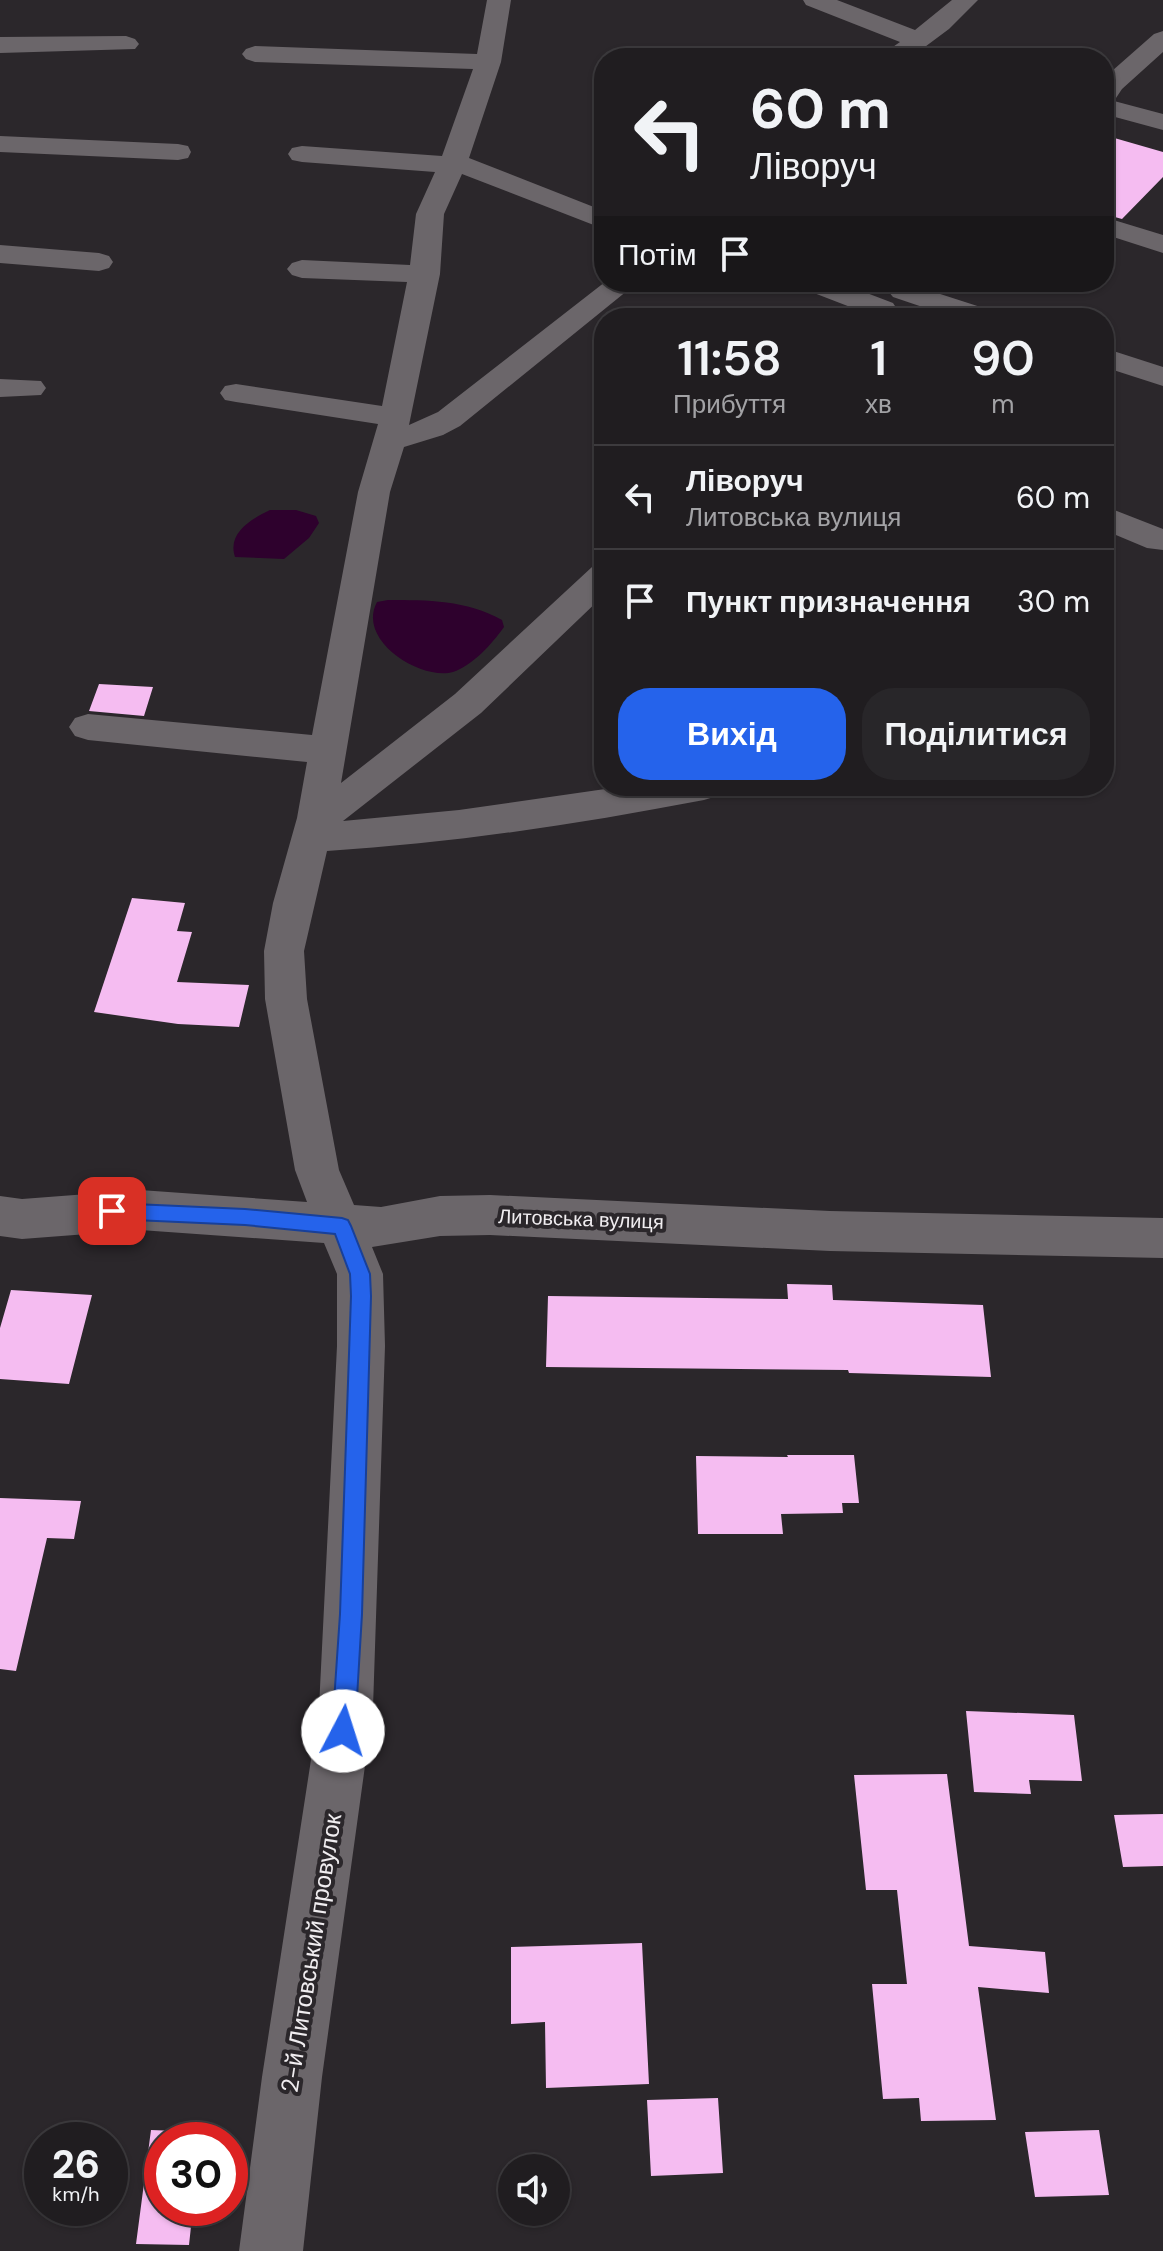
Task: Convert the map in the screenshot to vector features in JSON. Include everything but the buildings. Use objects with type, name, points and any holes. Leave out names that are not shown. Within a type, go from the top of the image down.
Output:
[{"type":"street","name":"2-й Литовський провулок","points":[[271,2251],[292,2077],[346,1708],[361,1296],[360,1274],[317,1170],[286,999],[286,938],[313,828],[346,660],[374,492],[392,429],[425,274],[430,214],[465,136],[488,62],[499,0]]},
{"type":"street","points":[[815,0],[918,40]]},
{"type":"street","points":[[907,48],[966,0]]},
{"type":"street","points":[[1114,83],[1163,39]]},
{"type":"street","points":[[0,45],[126,44]]},
{"type":"street","points":[[255,54],[488,62]]},
{"type":"street","points":[[1114,109],[1163,122]]},
{"type":"street","points":[[0,144],[178,152]]},
{"type":"street","points":[[302,154],[474,168],[594,217]]},
{"type":"street","points":[[1114,228],[1163,244]]},
{"type":"street","points":[[0,254],[99,262]]},
{"type":"street","points":[[302,269],[425,274]]},
{"type":"street","points":[[236,393],[392,429],[432,428],[449,419],[610,292]]},
{"type":"street","points":[[856,292],[933,308]]},
{"type":"street","points":[[1114,360],[1163,377]]},
{"type":"street","points":[[1114,521],[1159,540]]},
{"type":"street","points":[[313,828],[438,731],[519,659],[594,585]]},
{"type":"street","points":[[88,727],[326,750]]},
{"type":"street","points":[[313,828],[384,834],[474,824],[643,796]]},
{"type":"street","name":"Литовська вулиця","points":[[0,1216],[22,1219],[140,1210],[381,1227],[440,1216],[505,1215],[830,1231],[1163,1238]]},
{"type":"shaded area","points":[[270,510],[296,510],[316,516],[319,523],[309,538],[284,559],[235,557],[234,541],[242,528]]},
{"type":"shaded area","points":[[432,601],[475,608],[502,620],[504,627],[481,654],[460,669],[440,673],[425,670],[396,655],[376,631],[373,617],[377,602]]},
{"type":"route","points":[[112,1211],[140,1210],[342,1226],[360,1274],[361,1296],[351,1614],[343,1731]]}]
